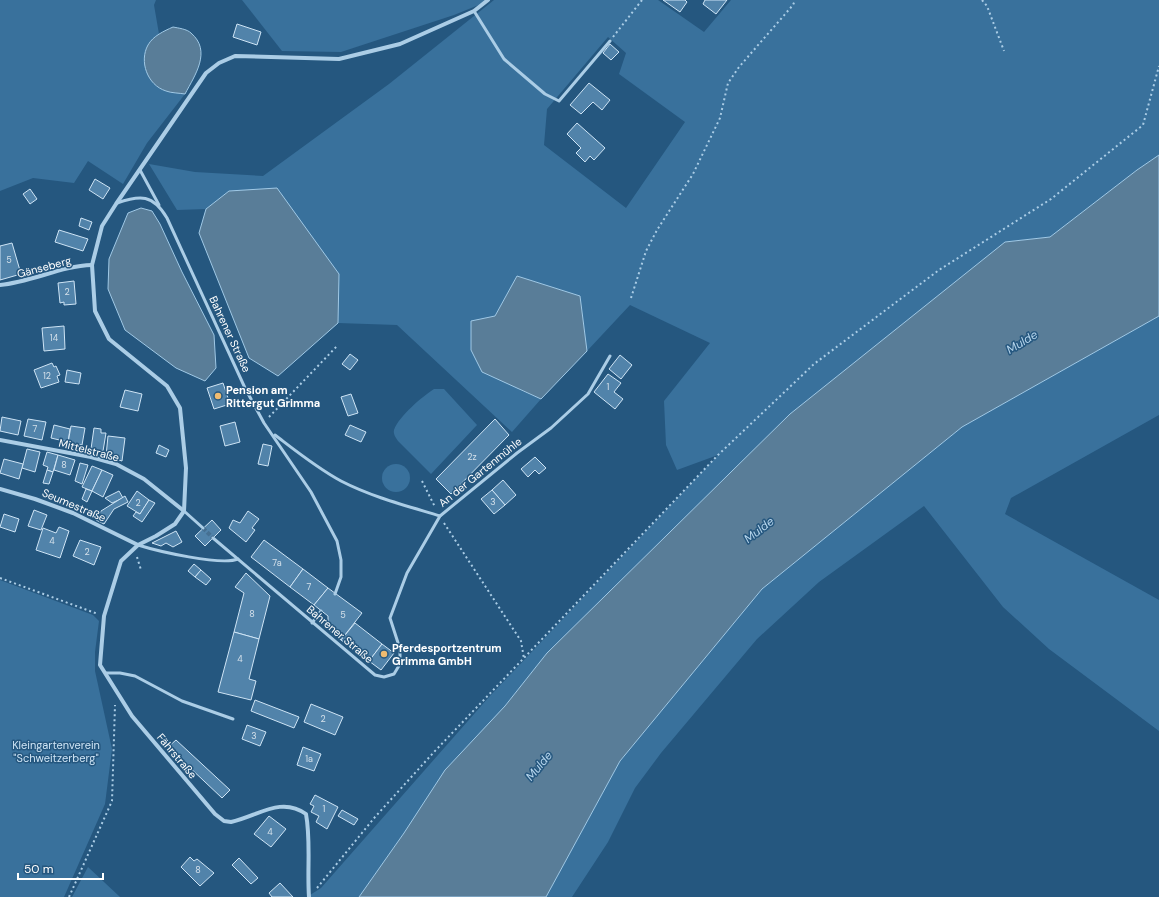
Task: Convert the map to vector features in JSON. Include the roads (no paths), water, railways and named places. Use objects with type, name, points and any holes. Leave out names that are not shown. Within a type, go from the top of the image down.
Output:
[{"type":"street","points":[[138,545],[156,536],[174,524],[184,511],[186,468],[180,408],[167,386],[109,339],[95,311],[92,265],[102,226],[116,204],[206,73],[219,63],[235,56],[339,59],[400,44],[474,11],[488,0]]},
{"type":"street","name":"Gänseberg","points":[[0,285],[20,284],[72,267],[92,265]]},
{"type":"street","name":"Mittelstraße","points":[[0,440],[91,457],[116,464],[144,480],[184,511]]},
{"type":"street","name":"Seumestraße","points":[[0,489],[35,498],[73,513],[138,545]]},
{"type":"street","name":"Fährstraße","points":[[138,545],[121,561],[104,616],[100,665],[132,716],[215,814],[224,821],[238,820],[280,806],[297,808],[306,814],[309,832],[307,871],[309,897]]},
{"type":"lane","points":[[474,11],[504,59],[545,94],[559,101],[610,41]]},
{"type":"lane","name":"Bahrener Straße","points":[[139,169],[160,206],[245,388],[264,423],[311,492],[337,541],[341,560],[341,577],[335,594]]},
{"type":"lane","points":[[116,204],[133,198],[141,198],[150,200],[160,206]]},
{"type":"lane","name":"An der Gartenmühle","points":[[272,433],[310,462],[341,481],[373,495],[440,516],[517,453],[557,423],[588,394],[610,356]]},
{"type":"lane","points":[[184,511],[203,528]]},
{"type":"lane","name":"Bahrener Straße","points":[[213,538],[375,675],[384,677],[394,674],[400,664],[400,649],[390,618],[407,573],[440,516]]},
{"type":"lane","points":[[138,545],[218,561],[232,562],[238,559]]},
{"type":"lane","points":[[312,623],[321,611]]},
{"type":"lane","points":[[106,673],[120,673],[135,676],[182,701],[233,719]]},
{"type":"water","points":[[173,27],[191,33],[197,40],[200,47],[200,63],[185,94],[168,92],[159,88],[154,84],[146,72],[144,58],[148,45],[159,34]]},
{"type":"water","name":"Mulde","points":[[1159,155],[1159,316],[962,427],[762,589],[620,761],[546,897],[359,897],[404,833],[445,770],[505,706],[547,653],[790,414],[1005,242],[1050,237],[1137,170]]},
{"type":"water","points":[[277,188],[339,274],[338,323],[278,376],[249,358],[199,233],[206,209],[229,191]]},
{"type":"water","points":[[141,208],[152,211],[160,224],[182,272],[214,335],[216,368],[205,381],[176,368],[125,330],[108,289],[109,259],[128,213]]},
{"type":"water","points":[[517,276],[580,296],[587,351],[541,399],[482,372],[471,350],[471,321],[495,316]]},
{"type":"tunnel","points":[[203,528],[213,538]]},
{"type":"place","name":"Pension am Rittergut Grimma","points":[[218,396]]},
{"type":"place","name":"Pferdesportzentrum Grimma GmbH","points":[[384,654]]},
{"type":"park label","name":"Kleingartenverein \"Schweitzerberg\"","points":[[56,751]]}]
